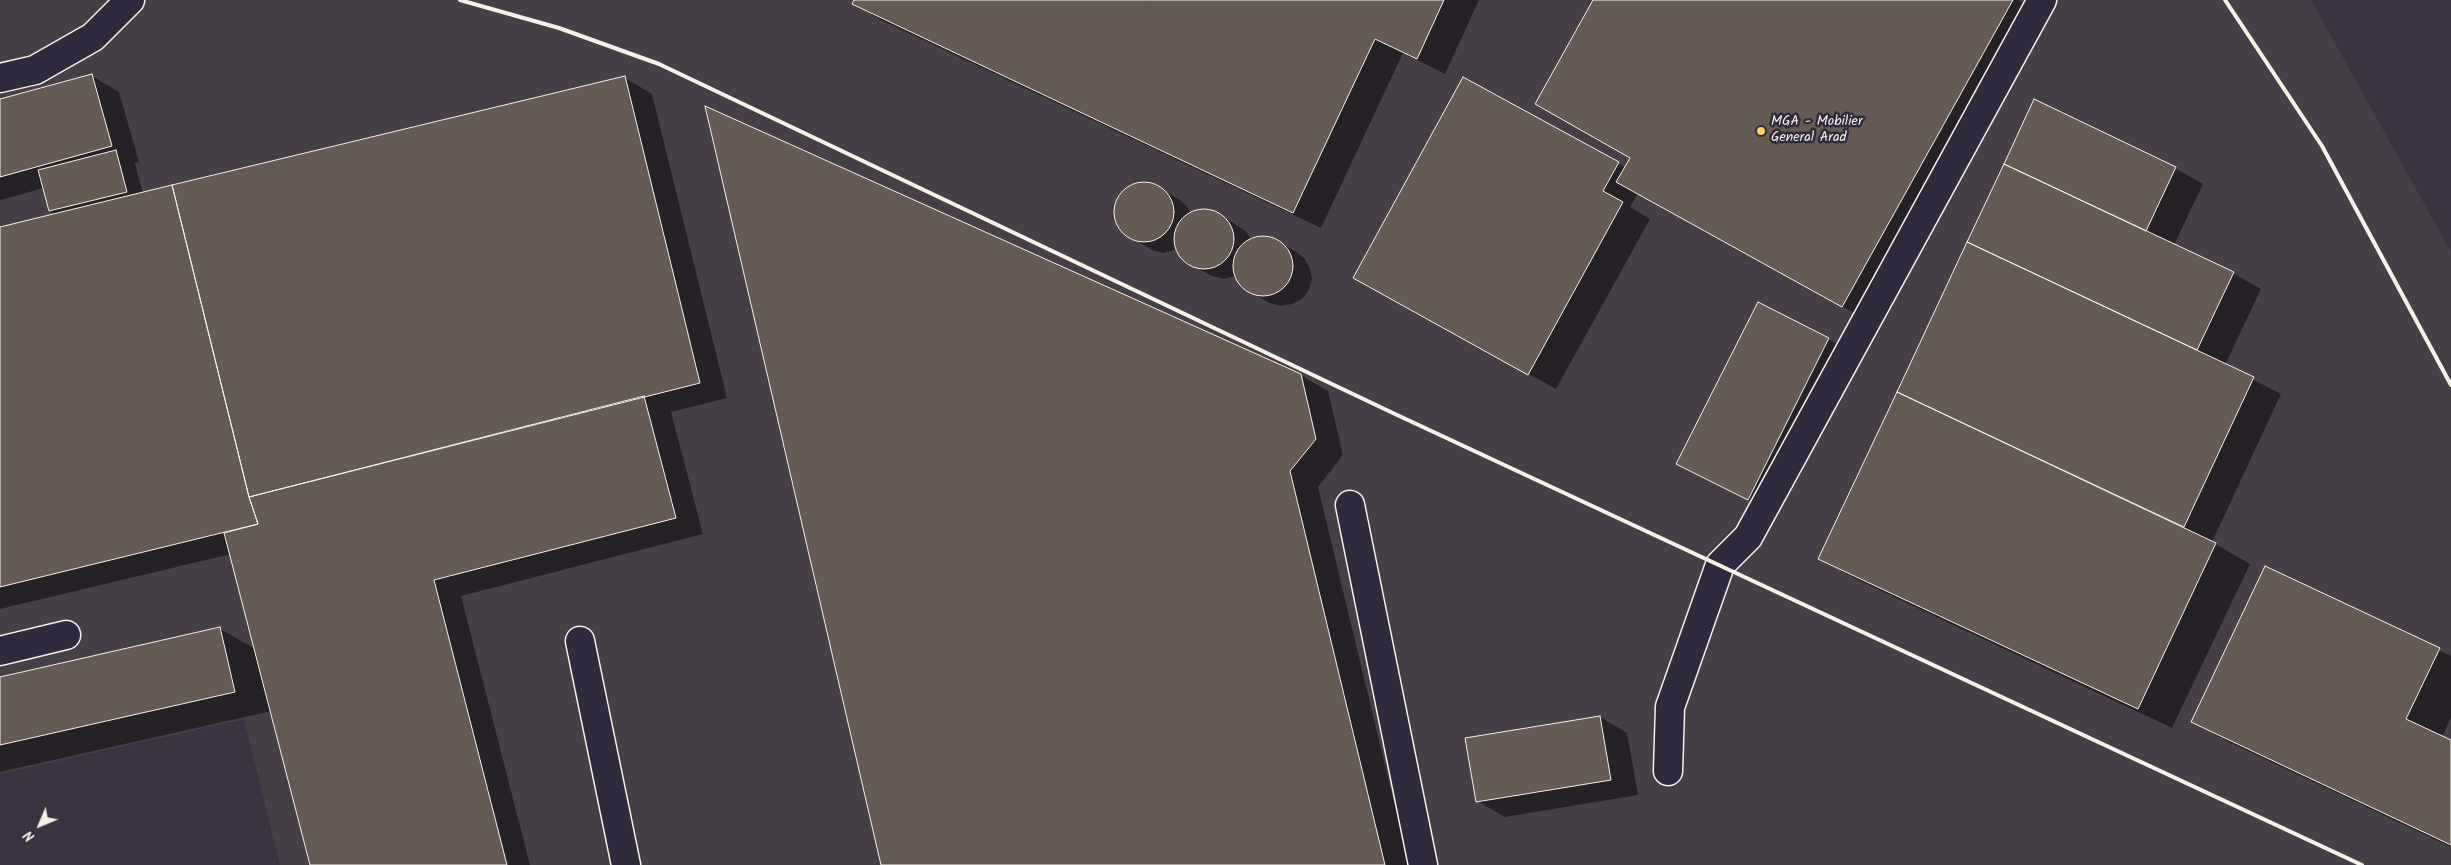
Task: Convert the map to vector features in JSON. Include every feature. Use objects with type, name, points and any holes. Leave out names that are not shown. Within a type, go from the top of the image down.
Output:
[{"type":"lane","points":[[0,78],[34,70],[93,37],[130,0]]},
{"type":"lane","points":[[1668,771],[1670,707],[1720,565],[1748,537],[2042,0]]},
{"type":"lane","points":[[1350,505],[1423,865]]},
{"type":"lane","points":[[0,651],[66,636]]},
{"type":"lane","points":[[580,641],[626,865]]},
{"type":"shaded area","points":[[0,0],[2311,0],[2451,252],[2451,865],[280,865],[244,719],[0,774]]},
{"type":"building","points":[[854,0],[1444,0],[1417,59],[1375,39],[1293,213],[852,4]]},
{"type":"building","name":"MGA - Mobilier General Arad","points":[[1593,0],[2013,0],[1842,307],[1616,182],[1630,158],[1535,104]]},
{"type":"building","points":[[92,74],[112,146],[0,177],[0,99]]},
{"type":"building","points":[[625,76],[700,383],[249,497],[172,185]]},
{"type":"building","points":[[1463,77],[1619,162],[1603,191],[1623,202],[1528,375],[1353,278]]},
{"type":"building","points":[[2034,99],[2176,167],[2146,231],[2004,164]]},
{"type":"building","points":[[705,106],[1301,374],[1316,439],[1290,471],[1385,865],[881,865]]},
{"type":"building","points":[[116,150],[127,192],[49,211],[38,170]]},
{"type":"building","points":[[2004,164],[2234,272],[2197,350],[1967,242]]},
{"type":"building","points":[[1144,182],[1160,187],[1165,191],[1169,196],[1174,212],[1169,228],[1165,233],[1160,237],[1144,242],[1128,237],[1123,233],[1119,228],[1114,212],[1119,196],[1123,191],[1128,187]]},
{"type":"building","points":[[172,185],[249,497],[258,524],[0,587],[0,227]]},
{"type":"building","points":[[1204,209],[1220,214],[1225,218],[1229,223],[1234,239],[1229,255],[1225,260],[1220,264],[1204,269],[1188,264],[1183,260],[1179,255],[1174,239],[1179,223],[1183,218],[1188,214]]},
{"type":"building","points":[[1263,236],[1279,241],[1284,245],[1288,250],[1293,266],[1288,282],[1284,287],[1279,291],[1263,296],[1247,291],[1242,287],[1238,282],[1233,266],[1238,250],[1242,245],[1247,241]]},
{"type":"building","points":[[1967,242],[2254,377],[2184,527],[1897,392]]},
{"type":"building","points":[[1758,302],[1829,338],[1748,500],[1676,464]]},
{"type":"building","points":[[1897,392],[2216,543],[2138,709],[1818,559]]},
{"type":"building","points":[[644,396],[676,518],[434,580],[507,865],[310,865],[224,533],[258,524],[249,497]]},
{"type":"building","points":[[2265,566],[2440,648],[2406,719],[2451,740],[2451,845],[2191,722]]},
{"type":"building","points":[[220,627],[235,692],[0,745],[0,677]]},
{"type":"building","points":[[1600,716],[1611,780],[1476,802],[1465,738]]},
{"type":"railway","points":[[460,0],[559,28],[659,64],[1395,414],[2362,865]]},
{"type":"railway","points":[[2225,0],[2322,146],[2451,385]]},
{"type":"place","name":"MGA - Mobilier General Arad","points":[[1761,131]]}]
